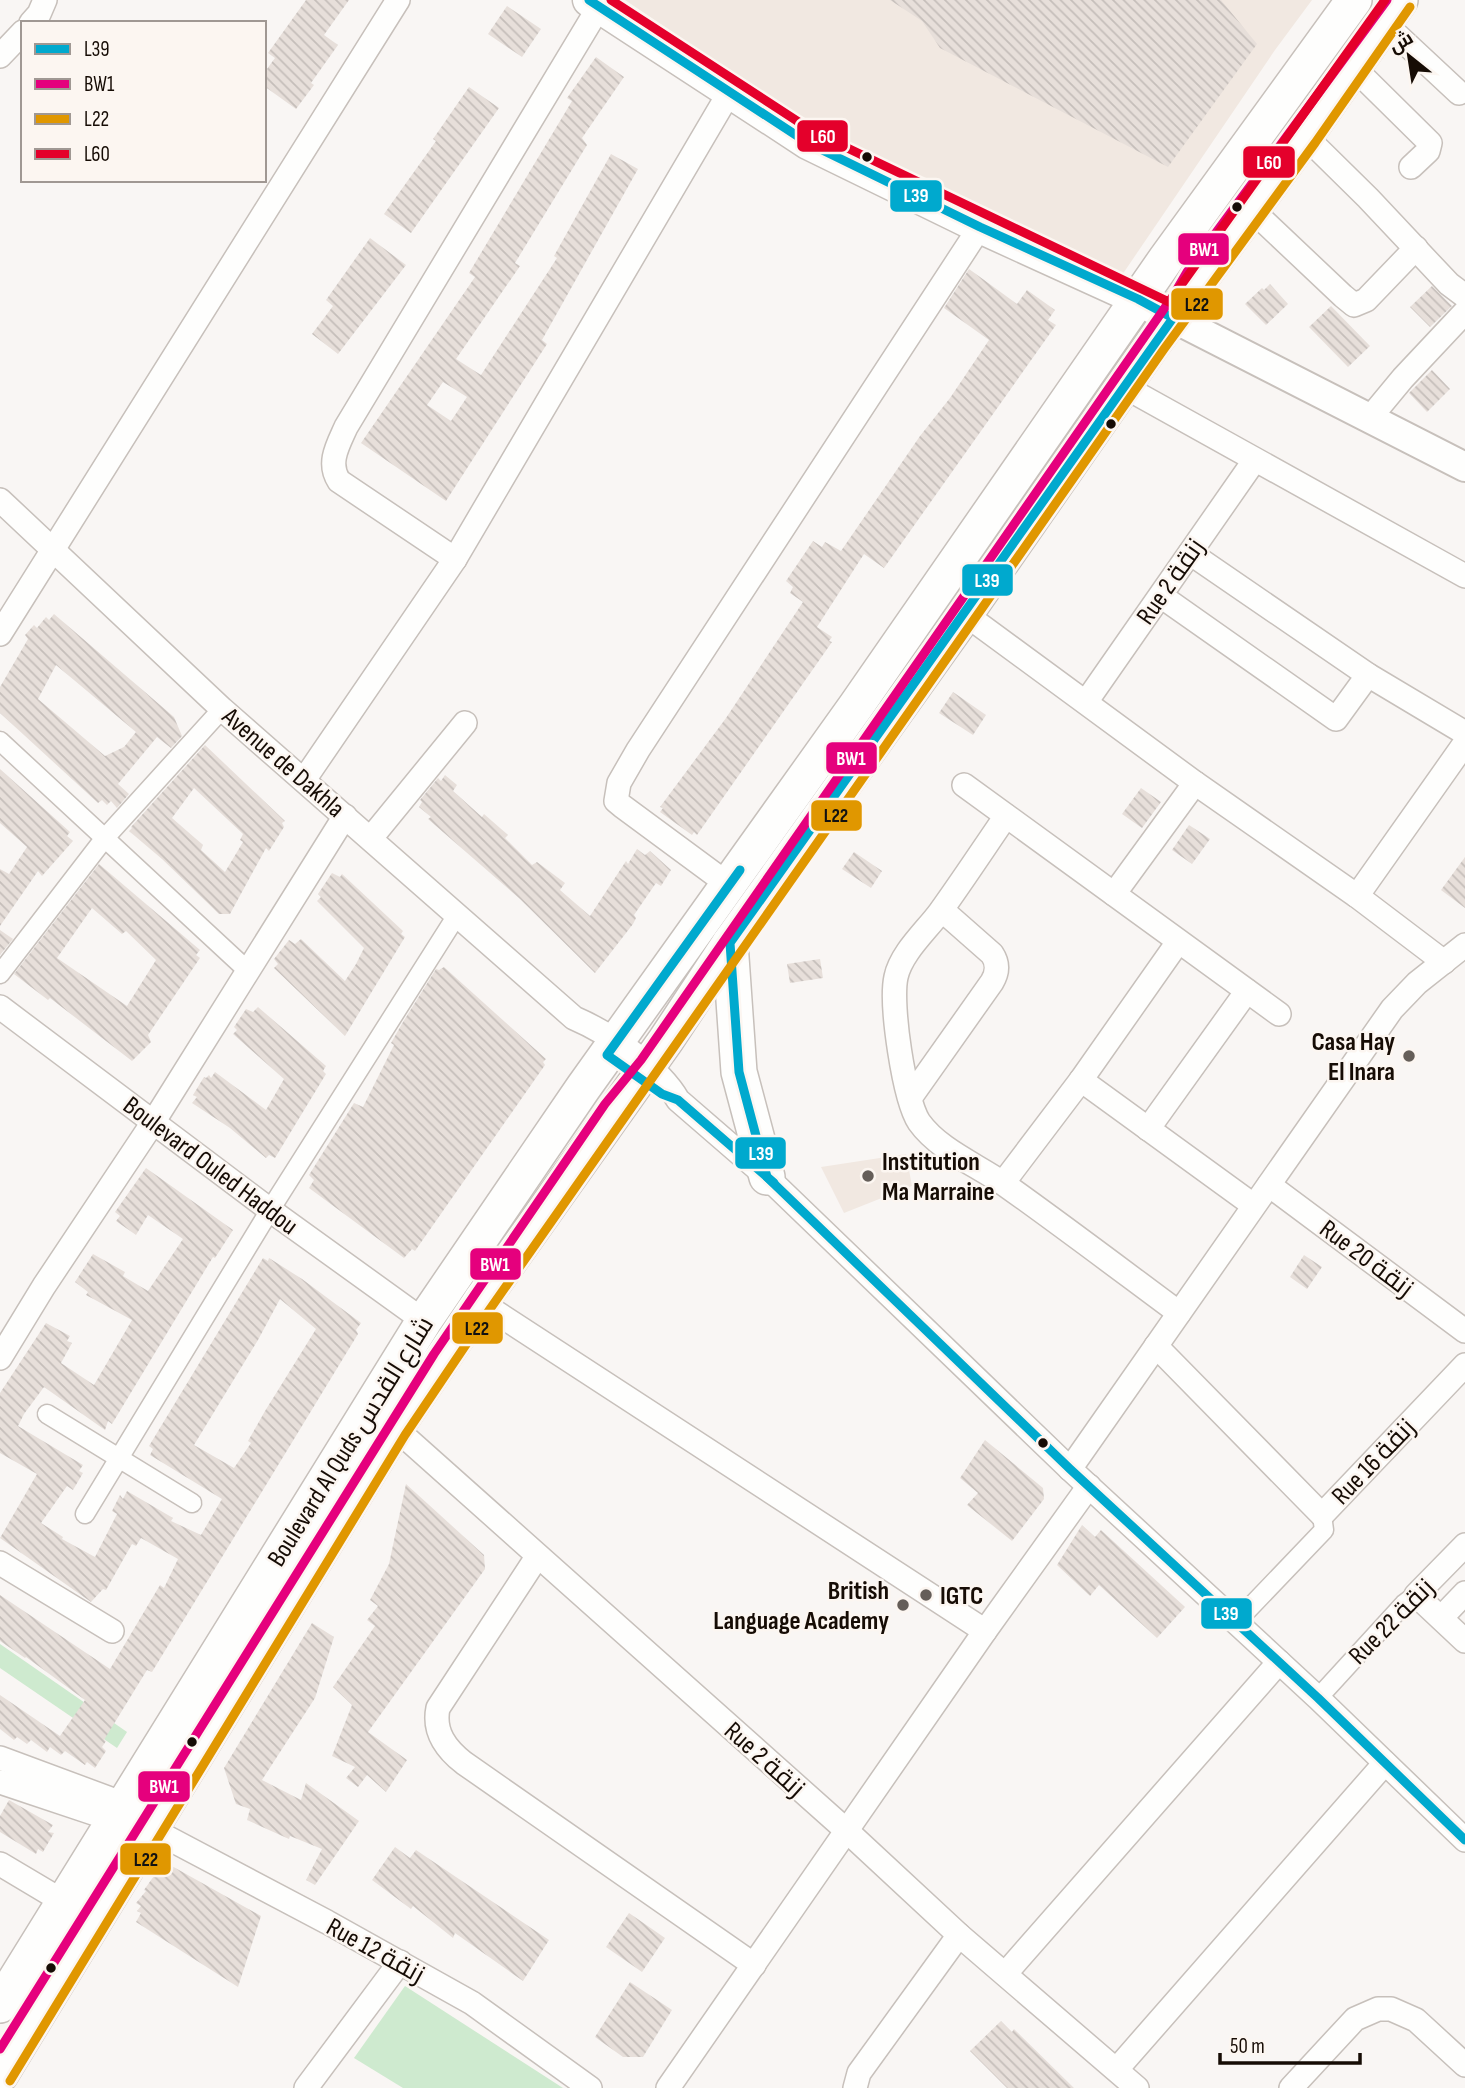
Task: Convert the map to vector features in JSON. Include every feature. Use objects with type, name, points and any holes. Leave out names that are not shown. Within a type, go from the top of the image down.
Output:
[{"type":"main road","name":"Boulevard Al Quds شارع القدس","points":[[0,2005],[424,1321],[1138,299],[1354,0]]},
{"type":"main road","points":[[594,4],[808,143],[980,228],[1174,318]]},
{"type":"main road","name":"Boulevard Al Quds شارع القدس","points":[[0,2075],[395,1427],[730,943],[965,614],[1123,386],[1306,136],[1392,12]]},
{"type":"main road","points":[[730,943],[739,1072],[767,1177]]},
{"type":"street","points":[[33,21],[45,0]]},
{"type":"street","points":[[4,620],[51,550],[398,0]]},
{"type":"street","points":[[455,559],[339,481],[332,468],[336,448],[594,4]]},
{"type":"street","points":[[1392,12],[1459,93]]},
{"type":"street","points":[[0,56],[21,34]]},
{"type":"street","points":[[1354,68],[1430,143],[1428,151],[1411,167]]},
{"type":"street","points":[[304,780],[455,559],[729,93]]},
{"type":"street","points":[[1306,136],[1449,284],[1465,296]]},
{"type":"street","points":[[1252,210],[1354,305],[1366,300],[1416,248]]},
{"type":"street","points":[[729,886],[622,806],[617,801],[616,794],[619,783],[980,228]]},
{"type":"street","points":[[1174,318],[1465,467]]},
{"type":"street","points":[[1369,419],[1403,378],[1460,326]]},
{"type":"street","points":[[1123,386],[1465,576]]},
{"type":"street","name":"Rue 2 زنقة","points":[[1086,702],[1254,461]]},
{"type":"street","name":"Avenue de Dakhla","points":[[0,500],[222,709],[574,1018],[581,1031],[643,1072],[662,1094],[678,1100],[767,1177],[1070,1469],[1318,1698],[1465,1840]]},
{"type":"street","points":[[1190,554],[1368,675],[1465,733]]},
{"type":"street","points":[[1161,596],[1336,719],[1368,675]]},
{"type":"street","points":[[965,614],[1195,783],[1357,896],[1444,962]]},
{"type":"street","points":[[0,974],[104,839],[222,709]]},
{"type":"street","points":[[371,838],[465,723]]},
{"type":"street","points":[[0,741],[247,970]]},
{"type":"street","points":[[1357,896],[1465,743]]},
{"type":"street","points":[[1114,894],[1195,783]]},
{"type":"street","points":[[964,785],[1279,1014]]},
{"type":"street","points":[[0,1358],[345,816]]},
{"type":"street","points":[[1006,816],[942,910],[904,959],[896,976],[894,1004],[898,1039],[914,1112],[925,1129],[946,1147],[1003,1183],[1179,1313]]},
{"type":"street","points":[[910,1098],[992,982],[996,971],[992,954],[942,910]]},
{"type":"street","points":[[85,1514],[270,1210],[457,915]]},
{"type":"street","points":[[1003,1183],[1081,1080],[1178,942]]},
{"type":"street","points":[[1070,1469],[1392,1009],[1407,993],[1465,945]]},
{"type":"street","points":[[1148,1129],[1247,990]]},
{"type":"street","name":"Boulevard Ouled Haddou","points":[[0,1007],[270,1210],[424,1321]]},
{"type":"street","points":[[1081,1080],[1254,1205]]},
{"type":"street","name":"Rue 20 زنقة","points":[[1269,1185],[1465,1331]]},
{"type":"street","points":[[480,1302],[985,1631]]},
{"type":"street","points":[[1156,1346],[1322,1515]]},
{"type":"street","name":"Rue 16 زنقة","points":[[1236,1622],[1324,1530],[1322,1515],[1465,1365]]},
{"type":"street","points":[[47,1414],[192,1503]]},
{"type":"street","name":"Rue 2 زنقة","points":[[395,1427],[537,1557],[847,1831],[959,1936],[1137,2088]]},
{"type":"street","points":[[668,2088],[985,1631],[1089,1486]]},
{"type":"street","name":"Rue 22 زنقة","points":[[1318,1698],[1404,1604],[1465,1545]]},
{"type":"street","points":[[537,1557],[438,1708],[436,1718],[443,1742],[464,1763],[754,1965]]},
{"type":"street","points":[[0,1563],[112,1631]]},
{"type":"street","name":"Rue 22 زنقة","points":[[1441,1618],[1465,1593]]},
{"type":"street","points":[[1416,1595],[1465,1641]]},
{"type":"street","points":[[1004,1975],[1279,1662]]},
{"type":"street","points":[[0,1758],[119,1812]]},
{"type":"street","points":[[1117,2069],[1385,1763]]},
{"type":"street","points":[[0,1782],[119,1812]]},
{"type":"street","name":"Rue 12 زنقة","points":[[119,1812],[140,1815],[152,1829],[472,2003],[590,2088]]},
{"type":"street","points":[[0,1864],[64,1902]]},
{"type":"street","points":[[855,2088],[859,2073],[959,1936]]},
{"type":"street","points":[[306,2088],[400,1962]]},
{"type":"street","points":[[1292,2088],[1355,2020],[1378,2009],[1391,2010],[1416,2020],[1465,2065]]},
{"type":"shaded area","points":[[625,0],[1312,0],[1120,278],[794,114]]},
{"type":"shaded area","name":"Institution Ma Marraine","points":[[906,1154],[912,1186],[844,1213],[821,1167]]},
{"type":"green space","points":[[0,1644],[127,1732],[117,1748],[0,1668]]},
{"type":"green space","points":[[405,1986],[563,2088],[403,2088],[354,2058]]},
{"type":"building","points":[[306,0],[349,0],[324,35],[338,45],[296,109],[266,87],[266,70],[275,58],[268,53]]},
{"type":"building","points":[[890,0],[1221,0],[1257,44],[1168,167],[940,48],[922,21]]},
{"type":"building","points":[[507,6],[541,29],[522,57],[488,34]]},
{"type":"building","points":[[596,57],[624,77],[582,138],[587,145],[515,263],[520,266],[456,359],[481,375],[557,258],[554,256],[611,154],[638,169],[542,340],[547,344],[446,501],[361,443],[475,277],[469,273],[572,101],[567,98]],"holes":[[[443,382],[467,397],[451,421],[427,405]]]},
{"type":"building","points":[[469,87],[499,108],[411,233],[384,214],[436,141],[433,139]]},
{"type":"building","points":[[370,238],[406,265],[338,354],[312,334],[333,306],[326,300]]},
{"type":"building","points":[[969,269],[1017,304],[1027,290],[1055,310],[1048,320],[1056,325],[884,568],[864,554],[817,627],[832,637],[829,641],[832,642],[697,835],[694,832],[692,835],[660,812],[663,808],[660,807],[726,718],[803,602],[790,593],[793,587],[786,581],[813,541],[822,547],[825,542],[841,551],[989,340],[944,308]]},
{"type":"building","points":[[1270,284],[1288,304],[1266,325],[1245,304]]},
{"type":"building","points":[[1432,286],[1452,306],[1430,327],[1410,307]]},
{"type":"building","points":[[1331,306],[1370,346],[1348,367],[1309,327]]},
{"type":"building","points":[[1432,370],[1450,389],[1427,412],[1409,393]]},
{"type":"building","points":[[54,614],[174,717],[182,736],[171,748],[157,737],[118,784],[129,794],[117,808],[111,801],[107,805],[102,800],[98,803],[0,713],[0,687],[28,639],[25,635],[34,625],[37,628],[46,617],[49,620]],"holes":[[[56,665],[136,732],[124,747],[105,756],[38,699]]]},
{"type":"building","points":[[953,692],[986,715],[973,735],[939,713]]},
{"type":"building","points":[[205,745],[285,821],[269,851],[266,848],[230,914],[219,914],[129,831]],"holes":[[[194,788],[243,834],[240,840],[243,842],[225,872],[201,850],[203,845],[172,818]]]},
{"type":"building","points":[[0,769],[70,832],[67,836],[73,841],[42,876],[38,871],[0,926],[0,869],[9,874],[27,847],[0,823]]},
{"type":"building","points":[[445,775],[457,785],[453,791],[482,817],[484,814],[508,835],[505,838],[532,865],[537,862],[565,883],[560,890],[590,916],[626,861],[628,864],[637,849],[645,855],[650,851],[671,870],[661,886],[656,883],[634,915],[636,918],[633,924],[595,973],[520,899],[428,819],[431,817],[419,807],[422,802],[420,800],[438,778],[441,781]]},
{"type":"building","points":[[1141,788],[1161,802],[1142,828],[1122,814]]},
{"type":"building","points":[[1189,825],[1210,839],[1192,864],[1172,850]]},
{"type":"building","points":[[854,852],[882,871],[871,888],[842,869]]},
{"type":"building","points":[[1465,857],[1465,908],[1441,890]]},
{"type":"building","points":[[99,864],[200,950],[196,955],[200,958],[148,1035],[151,1042],[132,1061],[14,974]],"holes":[[[92,908],[122,934],[126,931],[156,960],[127,1006],[57,958]]]},
{"type":"building","points":[[332,873],[340,877],[342,874],[403,931],[401,934],[405,937],[345,1036],[274,968],[278,964],[274,959],[289,940],[295,944],[301,939],[345,981],[356,964],[364,948],[317,901],[321,897],[318,894]]},
{"type":"building","points":[[0,930],[13,939],[0,955]]},
{"type":"building","points":[[820,959],[823,978],[790,983],[787,964]]},
{"type":"building","points":[[444,967],[546,1059],[543,1062],[545,1065],[415,1251],[412,1249],[404,1258],[309,1188],[314,1180],[309,1175],[354,1103],[363,1107],[403,1022],[436,969]]},
{"type":"building","points":[[258,1007],[326,1066],[323,1071],[326,1074],[275,1158],[269,1155],[266,1158],[230,1128],[192,1103],[197,1097],[193,1095],[204,1077],[209,1075],[211,1078],[215,1072],[266,1110],[284,1079],[233,1034],[237,1030],[234,1027],[246,1009],[253,1012]]},
{"type":"building","points":[[146,1168],[233,1230],[215,1258],[213,1257],[112,1424],[108,1421],[105,1430],[44,1387],[18,1426],[83,1465],[79,1471],[83,1473],[73,1490],[67,1486],[41,1523],[63,1537],[62,1539],[95,1557],[117,1514],[112,1511],[120,1495],[123,1499],[127,1491],[173,1518],[171,1521],[201,1535],[222,1499],[150,1455],[153,1449],[149,1446],[263,1258],[268,1261],[269,1258],[302,1279],[361,1323],[356,1330],[358,1334],[152,1672],[147,1670],[104,1740],[106,1741],[102,1747],[106,1751],[95,1768],[87,1762],[85,1765],[65,1751],[61,1755],[50,1747],[47,1752],[31,1740],[27,1744],[17,1737],[14,1740],[0,1729],[0,1695],[60,1736],[85,1700],[0,1641],[0,1595],[110,1669],[160,1585],[164,1588],[178,1559],[141,1538],[136,1546],[132,1544],[106,1590],[103,1589],[91,1602],[0,1538],[37,1474],[0,1453],[0,1393],[46,1323],[70,1336],[67,1341],[72,1343],[61,1363],[94,1385],[132,1320],[86,1295],[88,1292],[75,1282],[93,1254],[125,1272],[123,1276],[148,1291],[183,1239],[148,1215],[136,1235],[116,1221],[120,1216],[115,1212]],"holes":[[[280,1299],[316,1329],[265,1411],[248,1441],[251,1443],[234,1468],[194,1445]]]},
{"type":"building","points":[[1304,1255],[1322,1267],[1307,1289],[1290,1277]]},
{"type":"building","points":[[985,1440],[1043,1488],[1044,1499],[1012,1541],[967,1505],[978,1493],[960,1478]]},
{"type":"building","points":[[406,1484],[484,1555],[485,1569],[368,1732],[407,1760],[386,1792],[367,1775],[358,1787],[346,1778],[355,1767],[332,1756],[352,1705],[333,1687],[375,1626],[367,1620],[378,1606],[370,1600],[389,1564]]},
{"type":"building","points":[[1082,1525],[1095,1537],[1101,1530],[1185,1607],[1157,1638],[1099,1585],[1090,1596],[1057,1565]]},
{"type":"building","points":[[312,1623],[334,1637],[315,1698],[262,1780],[301,1800],[306,1783],[359,1821],[315,1885],[306,1880],[322,1849],[290,1836],[289,1839],[247,1820],[250,1809],[236,1804],[224,1768]]},
{"type":"building","points":[[9,1800],[53,1825],[48,1832],[54,1833],[43,1852],[38,1849],[36,1854],[0,1832],[0,1816]]},
{"type":"building","points":[[395,1847],[410,1858],[416,1850],[549,1940],[523,1981],[455,1933],[453,1938],[413,1906],[411,1909],[372,1880]]},
{"type":"building","points":[[170,1865],[261,1916],[238,1987],[136,1922],[141,1913],[137,1911],[141,1906],[136,1903],[161,1866],[168,1870]]},
{"type":"building","points":[[629,1913],[665,1938],[642,1972],[606,1947]]},
{"type":"building","points":[[630,1982],[672,2010],[643,2057],[623,2057],[595,2037]]},
{"type":"building","points":[[1001,2021],[1012,2032],[1014,2029],[1074,2088],[1007,2088],[970,2051]]},
{"type":"transit line","name":"L39","points":[[589,0],[808,143],[1173,318],[730,943],[739,1072],[767,1177],[1070,1469],[1318,1698],[1465,1840]]},
{"type":"transit line","name":"L60","points":[[611,0],[814,132],[1169,302],[1385,0]]},
{"type":"transit line","name":"BW1","points":[[0,2049],[434,1354],[605,1104],[641,1060],[1173,296],[1187,272],[1387,0]]},
{"type":"transit line","name":"L22","points":[[10,2081],[405,1435],[490,1309],[1164,349],[1315,143],[1410,7]]},
{"type":"transit line","name":"L39","points":[[740,870],[607,1055],[662,1094],[678,1100],[774,1183]]},
{"type":"place","name":"Casa Hay El Inara","points":[[1409,1056]]},
{"type":"place","name":"Institution Ma Marraine","points":[[868,1176]]},
{"type":"place","name":"IGTC","points":[[926,1595]]},
{"type":"place","name":"British Language Academy","points":[[903,1605]]}]
